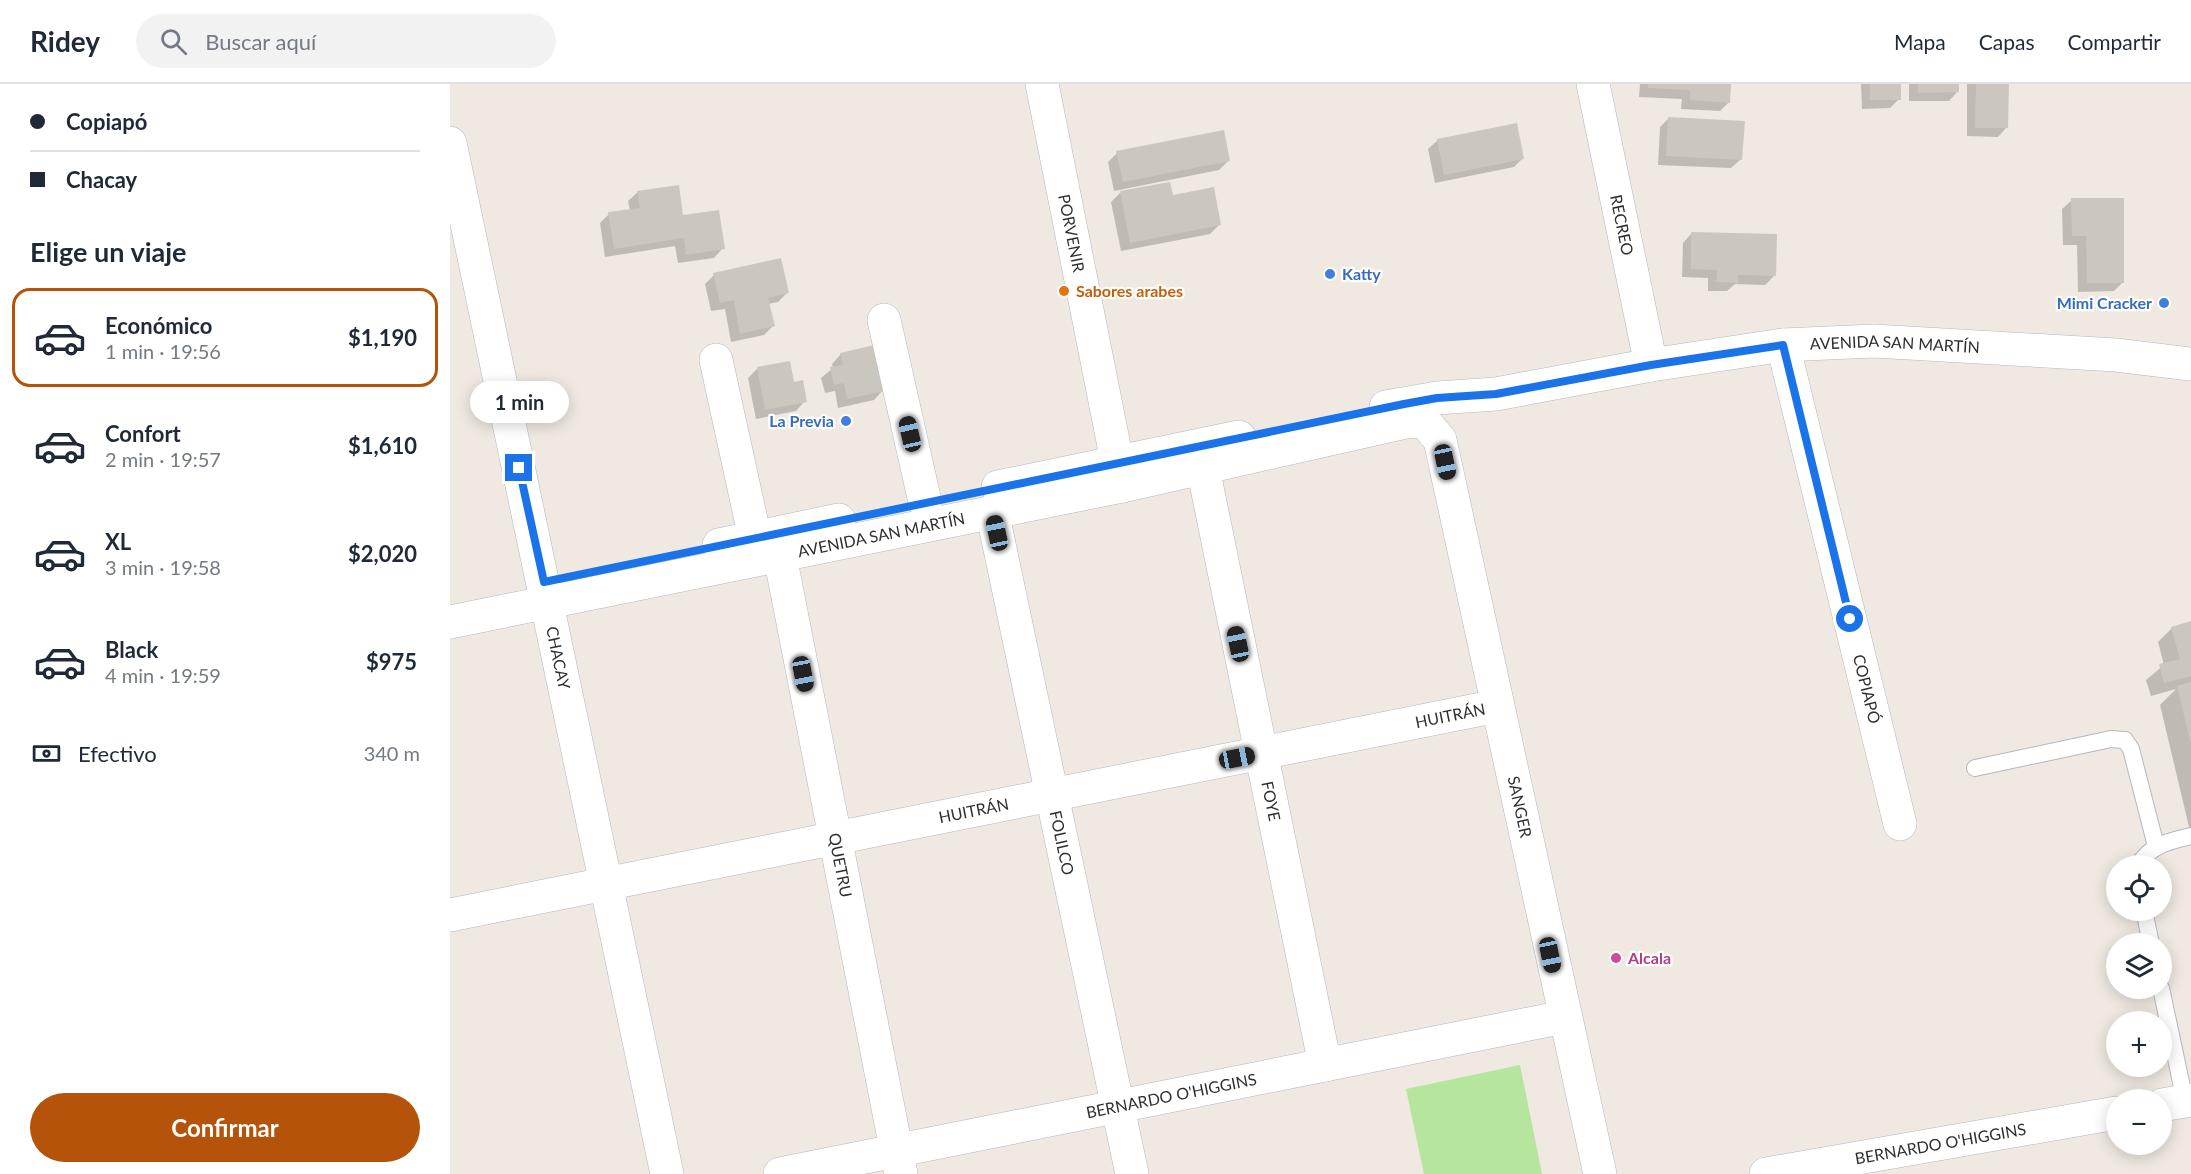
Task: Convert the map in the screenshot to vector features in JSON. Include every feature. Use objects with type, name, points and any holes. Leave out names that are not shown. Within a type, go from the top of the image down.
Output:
[{"type":"street","name":"PORVENIR","points":[[1042,84],[1120,474]]},
{"type":"street","name":"RECREO","points":[[1593,84],[1651,365]]},
{"type":"street","name":"CHACAY","points":[[450,143],[546,592],[604,884],[667,1174]]},
{"type":"street","points":[[884,320],[925,502]]},
{"type":"street","name":"AVENIDA SAN MARTÍN","points":[[450,622],[546,592],[767,547],[992,511],[1120,474],[1437,398],[1496,394],[1651,365],[1783,345],[1874,341],[2116,355],[2191,364]]},
{"type":"street","name":"COPIAPÓ","points":[[1783,345],[1900,824]]},
{"type":"street","name":"QUETRU","points":[[716,360],[767,547],[835,838],[898,1162]]},
{"type":"street","name":"AVENIDA SAN MARTÍN","points":[[767,547],[925,502],[1120,474],[1203,468],[1406,422],[1424,421],[1440,440],[1455,417],[1467,407],[1496,394]]},
{"type":"street","name":"SANGER","points":[[1440,440],[1600,1174]]},
{"type":"street","name":"FOYE","points":[[1203,468],[1325,1065]]},
{"type":"street","name":"FOLILCO","points":[[992,511],[1132,1174]]},
{"type":"street","name":"AVENIDA SAN MARTÍN","points":[[450,600],[546,592]]},
{"type":"street","name":"HUITRÁN","points":[[450,915],[1497,706]]},
{"type":"street","name":"BERNARDO O'HIGGINS","points":[[780,1174],[898,1162],[1118,1106],[1564,1017]]},
{"type":"street","name":"BERNARDO O'HIGGINS","points":[[1766,1174],[1829,1169],[2106,1115]]},
{"type":"lane","points":[[1975,768],[2111,739],[2125,740],[2131,749],[2156,846]]},
{"type":"lane","points":[[2145,855],[2156,846],[2191,836]]},
{"type":"lane","points":[[2163,999],[2179,1102]]},
{"type":"green space","points":[[1520,1065],[1542,1174],[1424,1174],[1406,1089]]},
{"type":"building","points":[[1648,84],[1731,84],[1730,103],[1690,100],[1690,90],[1648,88]]},
{"type":"building","points":[[1870,84],[1901,84],[1901,100],[1870,100]]},
{"type":"building","points":[[1918,84],[1959,84],[1959,92],[1918,93]]},
{"type":"building","points":[[1976,84],[2009,84],[2008,128],[1975,128]]},
{"type":"building","points":[[1668,117],[1745,121],[1742,160],[1666,156]]},
{"type":"building","points":[[1517,123],[1524,159],[1444,175],[1437,139]]},
{"type":"building","points":[[1224,130],[1230,161],[1123,182],[1116,151]]},
{"type":"building","points":[[1170,182],[1173,195],[1214,187],[1221,225],[1130,243],[1120,191]]},
{"type":"building","points":[[679,185],[683,215],[719,210],[725,249],[686,255],[684,238],[614,249],[608,212],[640,208],[637,191]]},
{"type":"building","points":[[2071,198],[2124,198],[2124,283],[2087,283],[2086,236],[2072,236]]},
{"type":"building","points":[[1691,232],[1777,234],[1776,276],[1738,275],[1738,283],[1716,282],[1717,270],[1691,269]]},
{"type":"building","points":[[781,258],[789,293],[768,298],[775,326],[740,334],[734,300],[720,303],[713,273]]},
{"type":"building","points":[[874,345],[885,391],[847,399],[844,383],[834,385],[830,367],[843,365],[840,353]]},
{"type":"building","points":[[790,361],[794,382],[803,380],[807,402],[765,410],[757,367]]},
{"type":"building","points":[[2191,621],[2191,676],[2164,683],[2159,664],[2180,659],[2171,627]]},
{"type":"building","points":[[2191,682],[2191,741],[2190,741],[2177,686]]},
{"type":"place","name":"Katty","points":[[1330,274]]},
{"type":"place","name":"Sabores arabes","points":[[1064,291]]},
{"type":"place","name":"Mimi Cracker","points":[[2164,303]]},
{"type":"place","name":"La Previa","points":[[846,421]]},
{"type":"place","name":"Alcala","points":[[1616,958]]},
{"type":"route","points":[[519,468],[544,582],[1404,404],[1437,398],[1496,394],[1651,365],[1783,345],[1850,619]]}]
